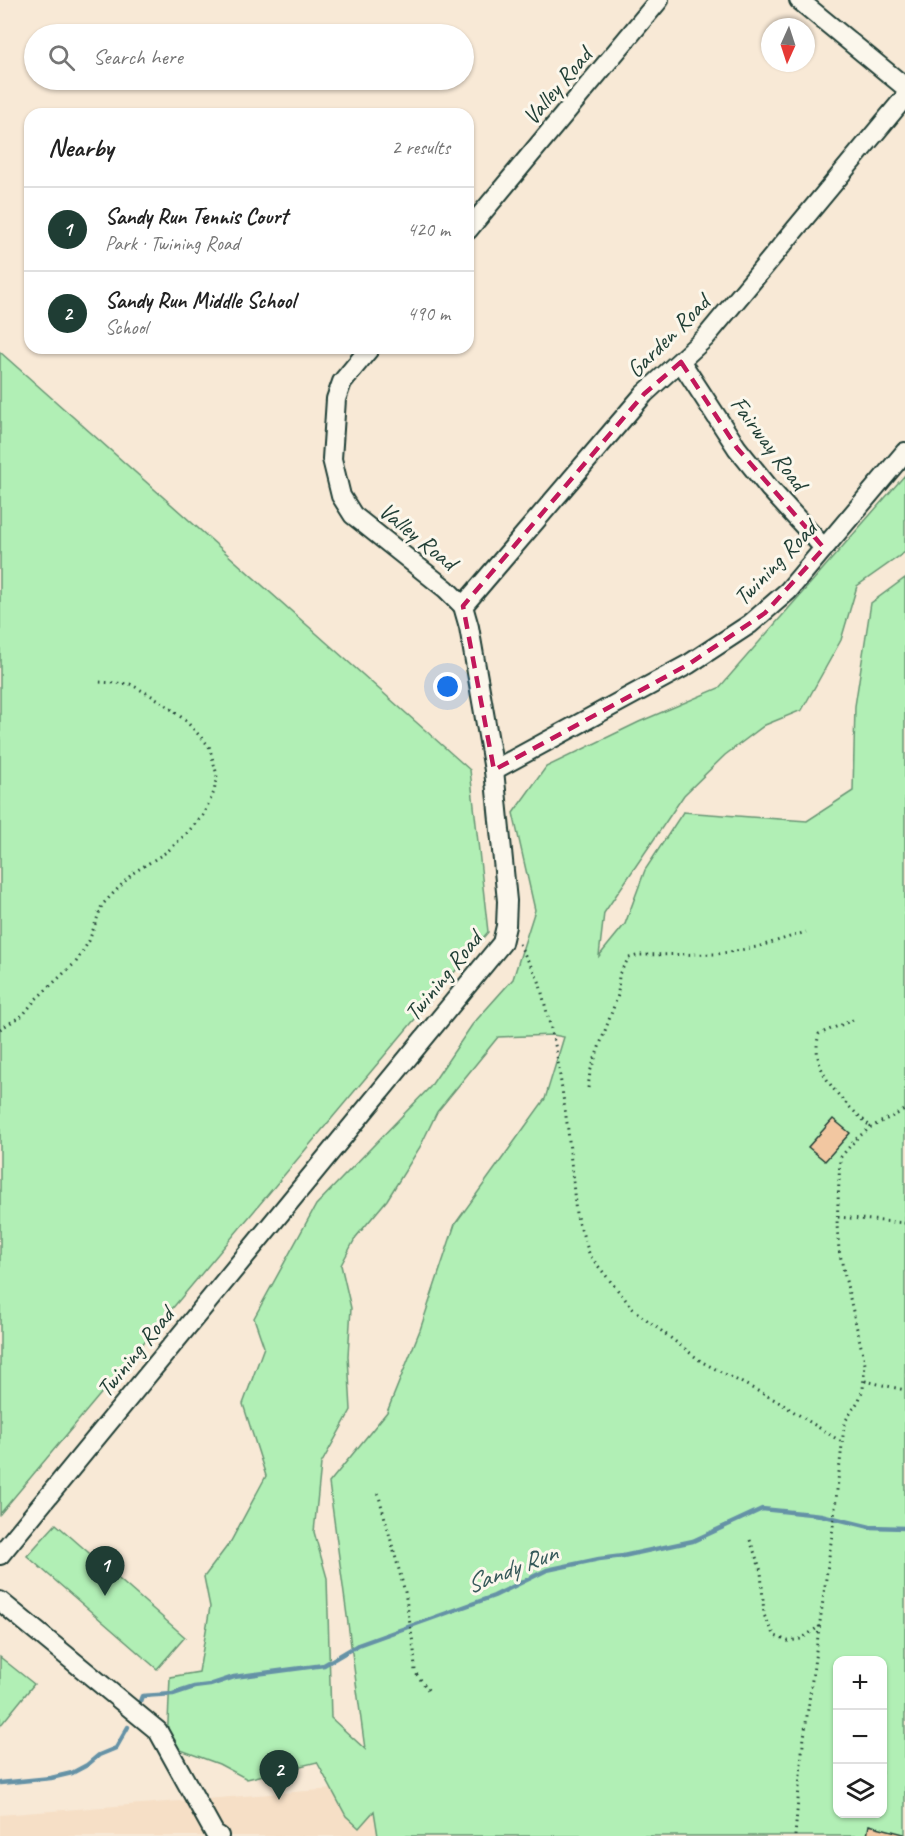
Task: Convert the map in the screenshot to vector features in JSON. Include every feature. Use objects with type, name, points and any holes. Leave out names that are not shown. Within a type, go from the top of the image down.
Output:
[{"type":"street","name":"Valley Road","points":[[474,223],[659,0]]},
{"type":"street","points":[[799,0],[905,87]]},
{"type":"street","name":"Garden Road","points":[[463,606],[644,394],[705,338],[905,97]]},
{"type":"street","name":"Valley Road","points":[[365,354],[342,382],[336,399],[332,459],[341,496],[353,515],[446,589],[463,606],[469,627],[494,770]]},
{"type":"street","name":"Fairway Road","points":[[681,362],[737,448],[770,489],[824,548]]},
{"type":"street","name":"Twining Road","points":[[0,1555],[502,943],[506,926],[507,902],[494,770],[689,664],[750,624],[788,591],[905,452]]},
{"type":"street","points":[[0,1601],[158,1731],[216,1835]]},
{"type":"path","points":[[0,1029],[23,1015],[36,999],[76,962],[89,941],[102,905],[133,873],[168,851],[187,833],[203,815],[214,792],[217,775],[209,746],[186,721],[161,701],[130,684],[99,682]]},
{"type":"path","points":[[506,926],[525,952],[539,981],[556,1049],[568,1130],[576,1214],[590,1256],[634,1310],[702,1362],[777,1401],[843,1443]]},
{"type":"path","points":[[588,1088],[590,1072],[618,995],[619,974],[629,958],[640,955],[718,954],[757,947],[806,932]]},
{"type":"path","points":[[853,1020],[819,1034],[816,1050],[828,1080],[838,1097],[871,1127]]},
{"type":"path","points":[[795,1836],[802,1752],[846,1420],[859,1400],[865,1381],[866,1364],[839,1250],[840,1158],[856,1139],[871,1127],[905,1110]]},
{"type":"path","points":[[838,1217],[905,1223]]},
{"type":"path","points":[[865,1381],[905,1390]]},
{"type":"path","points":[[378,1492],[397,1557],[409,1616],[415,1672],[429,1691]]},
{"type":"path","points":[[750,1539],[761,1571],[764,1615],[775,1636],[788,1641],[801,1639],[820,1626]]},
{"type":"highlighted area","points":[[681,362],[737,448],[824,548],[765,613],[689,664],[494,770],[463,606],[644,394]]},
{"type":"shaded area","points":[[371,1786],[378,1836],[0,1836],[0,1815]]},
{"type":"green space","points":[[0,352],[470,770],[488,932],[0,1514]]},
{"type":"green space","points":[[905,475],[905,552],[857,586],[841,640],[802,710],[765,725],[725,755],[684,795],[604,913],[599,956],[625,924],[645,870],[683,812],[807,821],[853,791],[855,706],[871,603],[905,578],[905,1836],[378,1836],[374,1811],[359,1828],[346,1816],[317,1762],[247,1779],[219,1764],[167,1745],[170,1677],[199,1672],[210,1607],[204,1577],[231,1541],[266,1476],[243,1404],[264,1347],[254,1318],[316,1205],[430,1087],[472,1025],[513,979],[535,910],[513,813],[546,767],[639,722],[719,688]],"holes":[[[553,1035],[564,1037],[545,1099],[455,1224],[420,1330],[387,1412],[329,1483],[365,1749],[331,1718],[327,1578],[314,1532],[321,1464],[351,1410],[348,1356],[351,1308],[341,1265],[356,1237],[387,1200],[420,1147],[437,1112],[498,1037]]]},
{"type":"green space","points":[[56,1524],[185,1637],[157,1669],[27,1556]]},
{"type":"green space","points":[[0,1657],[34,1684],[0,1726]]},
{"type":"building","points":[[833,1119],[850,1133],[825,1161],[808,1147]]},
{"type":"building","points":[[869,1825],[904,1834],[904,1836],[867,1836]]},
{"type":"waterway","name":"Sandy Run","points":[[139,1704],[142,1696],[173,1694],[234,1677],[324,1665],[358,1645],[494,1596],[547,1570],[693,1541],[762,1509],[821,1515],[870,1527],[905,1528]]},
{"type":"waterway","name":"Sandy Run","points":[[0,1783],[51,1778],[72,1773],[99,1755],[116,1748],[128,1727]]},
{"type":"place","name":"Sandy Run Tennis Court","points":[[105,1596]]},
{"type":"place","name":"Sandy Run Middle School","points":[[279,1800]]}]
